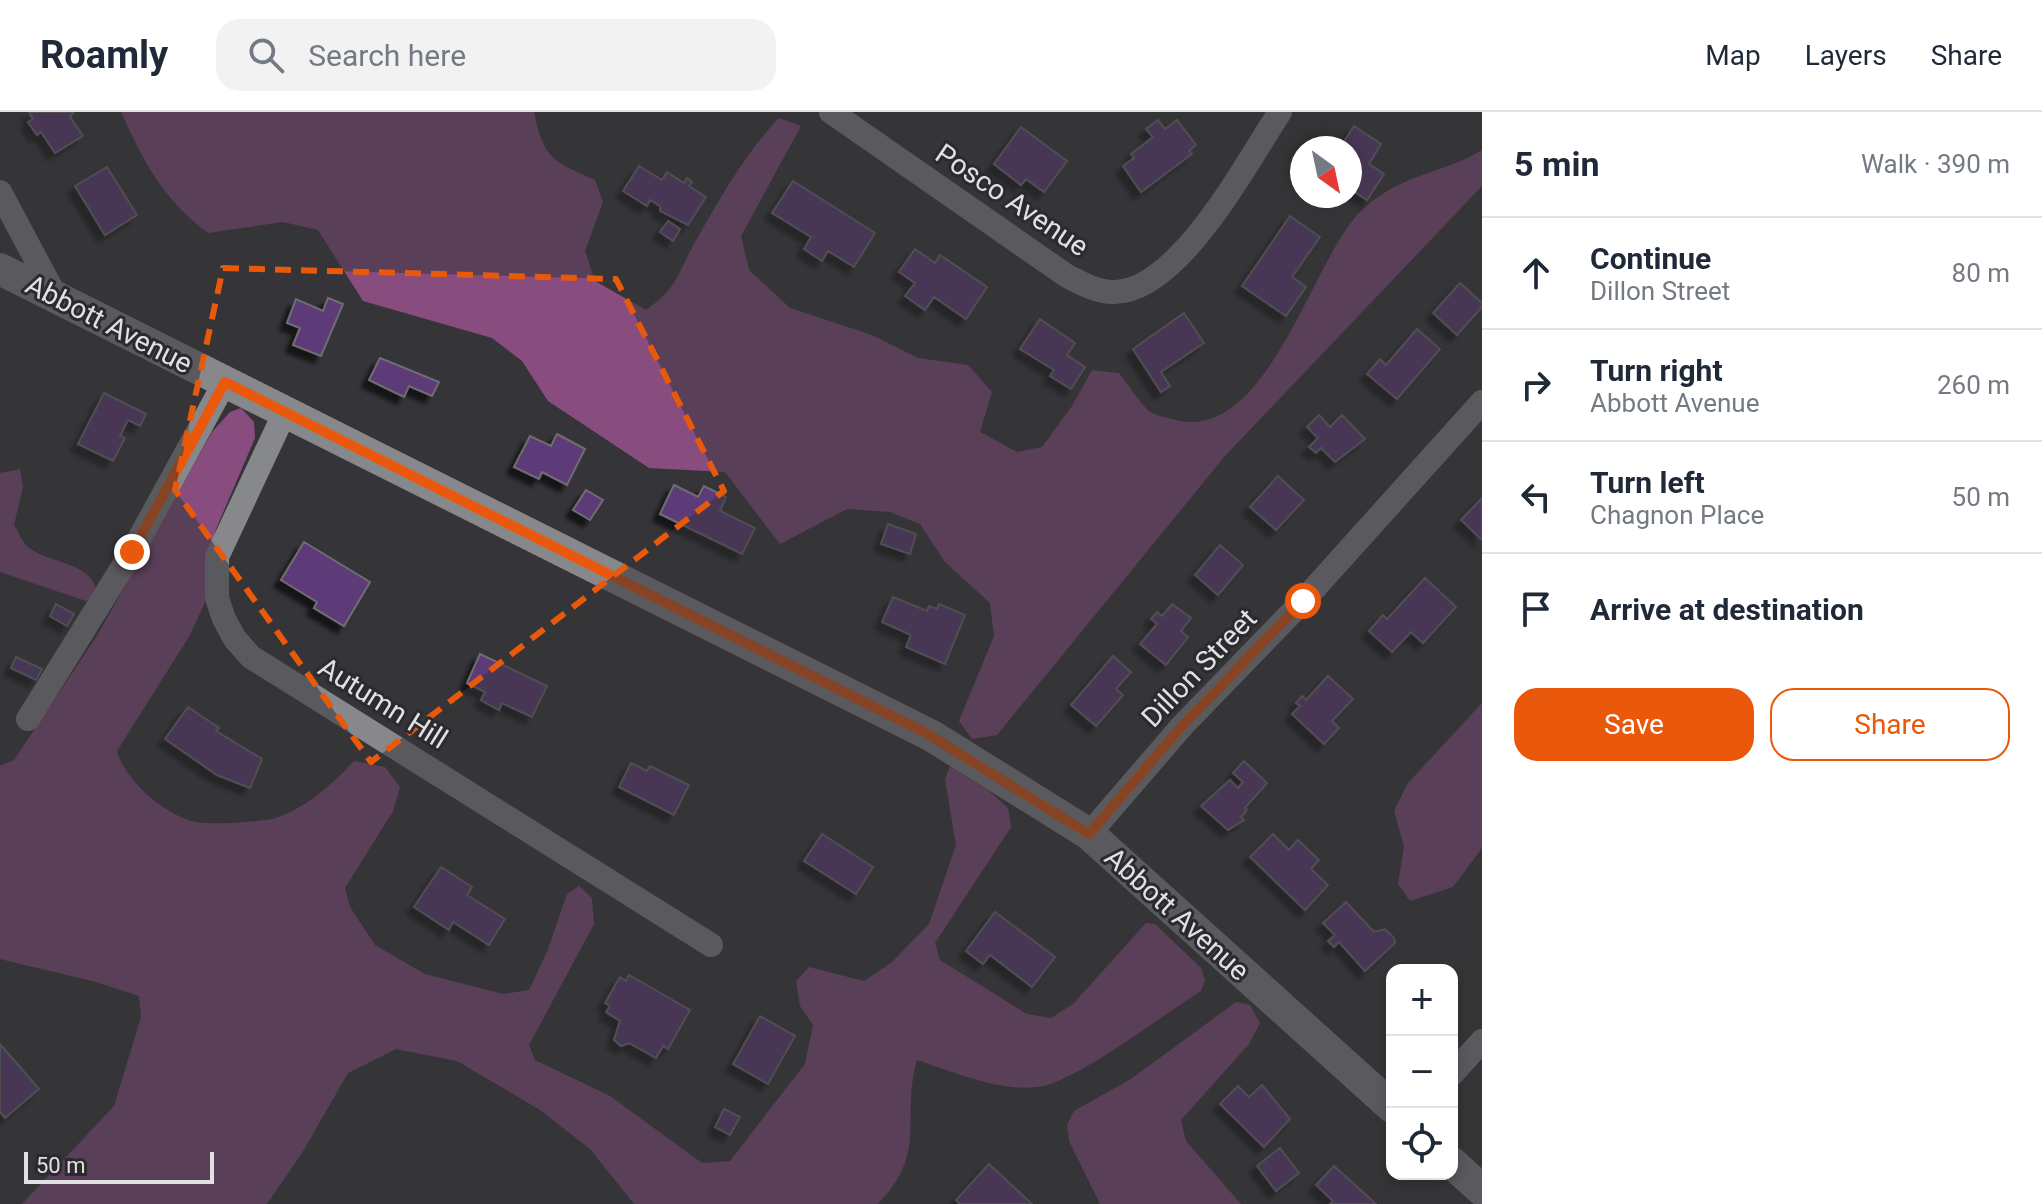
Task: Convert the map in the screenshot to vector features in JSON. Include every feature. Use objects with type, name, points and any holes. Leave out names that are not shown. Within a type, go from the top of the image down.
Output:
[{"type":"street","name":"Posco Avenue","points":[[831,112],[1067,276],[1089,287],[1113,292],[1141,287],[1163,271],[1196,237],[1280,112]]},
{"type":"street","points":[[0,192],[57,299]]},
{"type":"street","name":"Abbott Avenue","points":[[0,269],[926,733],[1089,834],[1386,1102]]},
{"type":"street","points":[[28,719],[132,552],[225,382]]},
{"type":"street","name":"Dillon Street","points":[[1089,834],[1182,726],[1303,601],[1482,402]]},
{"type":"street","name":"Autumn Hill","points":[[285,412],[217,557],[217,598],[235,639],[251,657],[711,945]]},
{"type":"street","points":[[1458,1067],[1482,1041]]},
{"type":"street","points":[[1458,1168],[1482,1190]]},
{"type":"highlighted area","points":[[223,268],[616,279],[724,491],[371,762],[175,490]]},
{"type":"shaded area","points":[[121,112],[534,112],[542,140],[552,157],[595,180],[603,202],[585,251],[595,281],[646,310],[675,281],[722,195],[766,132],[779,118],[801,126],[741,236],[749,270],[790,308],[872,335],[918,358],[968,365],[992,392],[980,432],[1017,452],[1042,447],[1072,406],[1092,370],[1119,373],[1149,411],[1172,419],[1205,420],[1234,406],[1260,380],[1341,238],[1359,213],[1389,190],[1482,150],[1482,186],[1225,456],[997,735],[972,739],[959,721],[994,636],[990,603],[945,562],[920,524],[890,512],[847,509],[780,544],[725,472],[649,468],[548,401],[522,361],[492,338],[363,301],[318,230],[283,222],[208,233],[178,207],[156,179]]},
{"type":"shaded area","points":[[241,408],[254,422],[255,438],[216,529],[205,569],[205,602],[190,635],[117,751],[128,774],[148,796],[172,813],[196,822],[236,823],[276,818],[288,813],[319,794],[354,761],[385,767],[400,787],[393,811],[345,888],[350,907],[375,945],[425,974],[503,994],[529,990],[547,952],[567,894],[579,886],[592,898],[594,924],[529,1045],[535,1060],[610,1096],[702,1163],[730,1161],[805,1064],[813,1025],[800,1006],[796,981],[809,967],[864,981],[892,962],[929,924],[956,845],[945,779],[950,766],[989,791],[1008,808],[1011,827],[935,943],[940,960],[1027,1014],[1051,1018],[1073,1004],[1146,923],[1155,924],[1201,968],[1205,980],[1201,991],[1079,1071],[1043,1086],[1028,1088],[996,1084],[917,1060],[908,1151],[894,1185],[878,1204],[634,1204],[590,1149],[540,1110],[457,1061],[396,1049],[348,1073],[302,1153],[267,1204],[22,1204],[114,1106],[141,1017],[139,996],[96,982],[0,959],[0,766],[14,760],[97,636],[212,432],[230,412]]},
{"type":"shaded area","points":[[20,469],[23,487],[14,525],[22,539],[37,553],[88,575],[98,595],[86,601],[0,572],[0,473]]},
{"type":"shaded area","points":[[1482,703],[1482,848],[1453,887],[1410,901],[1398,884],[1404,846],[1394,811],[1408,783]]},
{"type":"shaded area","points":[[1236,1002],[1250,1005],[1260,1023],[1249,1044],[1181,1120],[1186,1141],[1241,1204],[1100,1204],[1069,1141],[1067,1125],[1074,1111],[1131,1079]]},
{"type":"building","points":[[29,112],[74,112],[70,117],[83,136],[55,153],[41,132],[37,135],[28,122],[33,119]]},
{"type":"building","points":[[1158,120],[1165,129],[1177,120],[1196,145],[1189,151],[1192,154],[1141,192],[1123,166],[1134,158],[1131,154],[1153,137],[1146,129]]},
{"type":"building","points":[[1354,126],[1381,144],[1369,164],[1384,174],[1367,200],[1362,197],[1362,136],[1348,136]]},
{"type":"building","points":[[1021,127],[1067,161],[1044,192],[1026,179],[1021,185],[994,164]]},
{"type":"building","points":[[639,166],[662,180],[667,172],[684,183],[687,178],[692,182],[689,186],[706,197],[688,225],[660,211],[660,206],[650,200],[647,206],[623,191]]},
{"type":"building","points":[[107,167],[137,215],[105,235],[75,186]]},
{"type":"building","points":[[793,181],[875,233],[854,267],[828,251],[822,261],[804,249],[811,237],[772,213]]},
{"type":"building","points":[[1290,216],[1320,237],[1292,277],[1306,287],[1286,316],[1242,286]]},
{"type":"building","points":[[668,221],[680,229],[673,241],[660,232]]},
{"type":"building","points":[[915,249],[935,263],[940,255],[987,287],[966,319],[934,297],[925,310],[905,296],[915,283],[899,272]]},
{"type":"building","points":[[1460,283],[1482,303],[1482,307],[1457,335],[1433,313]]},
{"type":"building","points":[[328,298],[343,304],[321,356],[293,345],[300,328],[287,323],[296,299],[323,311]]},
{"type":"building","points":[[1184,313],[1204,343],[1161,372],[1170,386],[1161,392],[1133,349]]},
{"type":"building","points":[[1040,319],[1075,343],[1067,355],[1085,367],[1071,389],[1050,376],[1054,370],[1020,349]]},
{"type":"building","points":[[1417,329],[1440,349],[1397,399],[1367,374],[1380,359],[1386,365]]},
{"type":"building","points":[[380,358],[439,382],[432,396],[409,386],[404,397],[369,380]]},
{"type":"building","points":[[104,393],[146,414],[140,426],[128,420],[120,436],[125,438],[113,461],[78,444]]},
{"type":"building","points":[[1319,415],[1330,427],[1342,415],[1365,439],[1335,462],[1321,448],[1316,453],[1309,447],[1318,438],[1307,427]]},
{"type":"building","points":[[557,434],[585,449],[567,485],[542,472],[539,479],[514,467],[530,436],[551,446]]},
{"type":"building","points":[[1278,476],[1304,500],[1276,530],[1250,507]]},
{"type":"building","points":[[674,485],[698,497],[704,486],[726,497],[720,511],[755,528],[742,554],[660,514]]},
{"type":"building","points":[[586,490],[603,500],[590,520],[573,510]]},
{"type":"building","points":[[1482,498],[1482,540],[1461,520]]},
{"type":"building","points":[[888,524],[916,534],[910,554],[881,544]]},
{"type":"building","points":[[304,542],[370,582],[344,626],[314,608],[317,602],[281,580]]},
{"type":"building","points":[[1220,545],[1243,565],[1218,595],[1195,575]]},
{"type":"building","points":[[1425,578],[1456,607],[1423,643],[1411,632],[1392,652],[1369,631],[1383,615],[1387,619]]},
{"type":"building","points":[[893,597],[927,611],[929,606],[937,609],[939,604],[965,615],[945,664],[906,647],[911,635],[882,622]]},
{"type":"building","points":[[56,604],[74,614],[67,626],[50,616]]},
{"type":"building","points":[[1172,604],[1191,618],[1181,631],[1188,637],[1166,665],[1140,644],[1157,624],[1151,619],[1157,612],[1162,616]]},
{"type":"building","points":[[480,654],[547,686],[532,717],[502,703],[499,710],[481,700],[485,692],[467,683]]},
{"type":"building","points":[[1113,656],[1131,672],[1116,689],[1123,695],[1096,726],[1071,705]]},
{"type":"building","points":[[16,657],[42,669],[36,680],[11,668]]},
{"type":"building","points":[[1328,676],[1353,699],[1332,721],[1339,728],[1324,744],[1292,714],[1300,706],[1296,703],[1302,696],[1306,700]]},
{"type":"building","points":[[188,707],[219,728],[216,731],[262,759],[250,788],[217,775],[165,739]]},
{"type":"building","points":[[1244,761],[1267,783],[1245,808],[1247,810],[1241,817],[1244,820],[1228,830],[1201,806],[1230,780],[1238,788],[1243,782],[1233,773]]},
{"type":"building","points":[[631,763],[647,771],[650,766],[689,785],[674,815],[619,787]]},
{"type":"building","points":[[822,834],[873,867],[856,894],[804,861]]},
{"type":"building","points":[[1273,834],[1289,850],[1298,840],[1319,860],[1311,869],[1328,885],[1305,910],[1250,857]]},
{"type":"building","points":[[441,867],[472,887],[467,895],[505,919],[489,945],[453,922],[449,930],[414,907]]},
{"type":"building","points":[[1346,902],[1374,932],[1385,929],[1394,938],[1395,943],[1365,971],[1339,942],[1334,947],[1328,941],[1335,935],[1323,923]]},
{"type":"building","points":[[995,912],[1055,957],[1032,987],[990,955],[983,964],[966,951]]},
{"type":"building","points":[[629,975],[690,1010],[668,1049],[663,1046],[656,1058],[629,1043],[621,1046],[614,1040],[620,1021],[606,1012],[610,1006],[605,1003],[620,977],[626,981]]},
{"type":"building","points":[[760,1016],[795,1036],[768,1084],[733,1064]]},
{"type":"building","points":[[0,1044],[39,1089],[5,1118],[0,1112]]},
{"type":"building","points":[[1262,1085],[1290,1119],[1264,1147],[1220,1104],[1238,1086],[1249,1097]]},
{"type":"building","points":[[724,1109],[740,1117],[730,1135],[715,1127]]},
{"type":"building","points":[[1280,1148],[1299,1173],[1276,1191],[1257,1166]]},
{"type":"building","points":[[989,1164],[1032,1204],[960,1204],[956,1200]]},
{"type":"building","points":[[1334,1166],[1376,1204],[1330,1204],[1333,1201],[1316,1185]]},
{"type":"route","points":[[132,552],[225,382],[926,733],[1089,834],[1182,726],[1303,601]]}]
